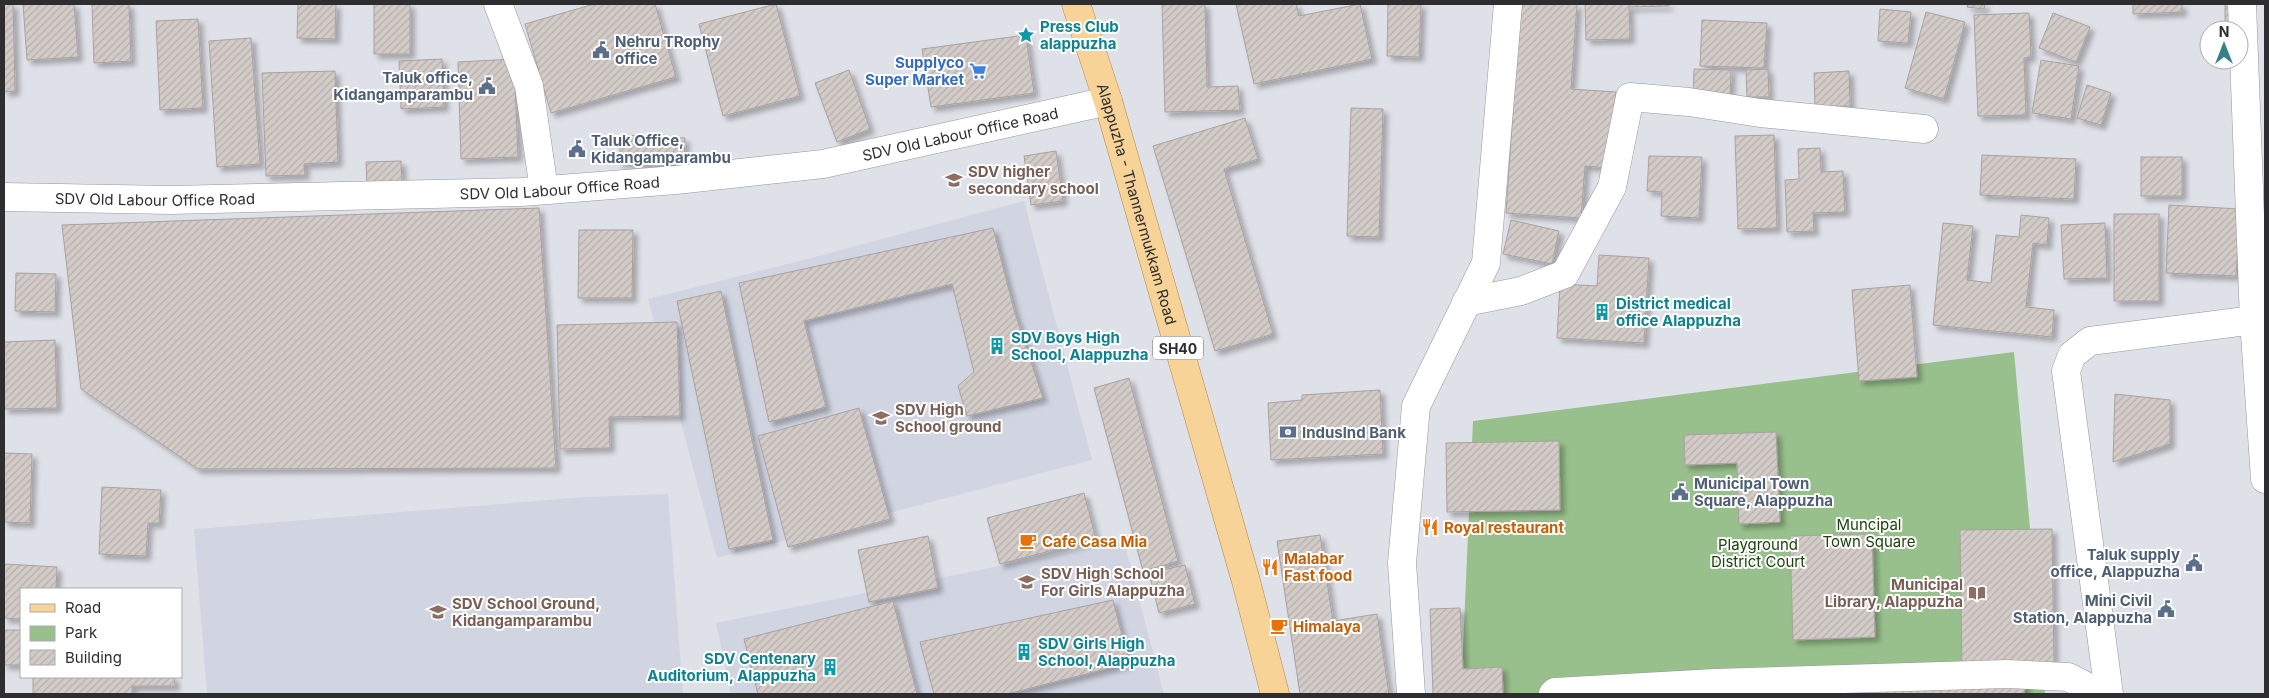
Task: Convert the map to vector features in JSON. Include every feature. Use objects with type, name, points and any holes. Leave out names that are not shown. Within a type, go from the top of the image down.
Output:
[{"type":"main road","name":"Alappuzha - Thannermukkam Road","points":[[1076,4],[1108,101],[1246,581],[1275,694]]},
{"type":"street","points":[[498,4],[529,86],[544,190]]},
{"type":"street","points":[[1411,694],[1402,563],[1416,406],[1486,263],[1508,4]]},
{"type":"street","points":[[2242,4],[2254,320],[2265,479]]},
{"type":"street","points":[[1466,302],[1521,291],[1565,274],[1612,187],[1630,97],[1689,102],[1760,113],[1924,129]]},
{"type":"street","name":"SDV Old Labour Office Road","points":[[4,197],[171,200],[544,190],[676,180],[823,164],[1108,101]]},
{"type":"street","points":[[2109,694],[2066,371],[2072,355],[2090,341],[2254,320]]},
{"type":"street","points":[[1553,694],[1555,692],[1715,683],[2007,674],[2068,677],[2101,694]]},
{"type":"shaded area","name":"SDV High School ground","points":[[1024,201],[1092,460],[717,558],[648,299]]},
{"type":"shaded area","name":"SDV School Ground, Kidangamparambu","points":[[668,494],[683,694],[207,694],[194,529],[585,497]]},
{"type":"shaded area","name":"SDV High School For Girls Alappuzha","points":[[1124,541],[1164,694],[731,694],[716,623]]},
{"type":"green space","name":"Muncipal Town Square","points":[[2014,352],[2045,694],[1461,694],[1473,421]]},
{"type":"building","points":[[4,4],[13,4],[15,91],[4,92]]},
{"type":"building","points":[[23,4],[74,4],[78,57],[27,60]]},
{"type":"building","points":[[92,4],[129,4],[131,61],[94,63]]},
{"type":"building","points":[[298,4],[336,4],[335,39],[297,38]]},
{"type":"building","points":[[374,4],[410,4],[410,54],[374,54]]},
{"type":"building","name":"Nehru TRophy office","points":[[594,4],[655,4],[676,77],[551,113],[525,24]]},
{"type":"building","points":[[776,4],[800,96],[723,116],[699,24]]},
{"type":"building","points":[[1162,4],[1205,4],[1207,87],[1238,86],[1240,110],[1165,112]]},
{"type":"building","points":[[1236,4],[1296,4],[1299,16],[1360,4],[1372,59],[1254,84]]},
{"type":"building","points":[[1388,4],[1421,4],[1419,57],[1387,56]]},
{"type":"building","points":[[1520,4],[1577,4],[1571,89],[1616,92],[1610,168],[1585,166],[1581,218],[1506,213]]},
{"type":"building","points":[[1585,4],[1669,4],[1669,6],[1629,7],[1630,39],[1586,40]]},
{"type":"building","points":[[1968,4],[1985,4],[1984,9],[1967,7]]},
{"type":"building","points":[[2133,4],[2182,4],[2182,12],[2133,14]]},
{"type":"building","points":[[2225,4],[2241,4],[2241,20],[2225,20]]},
{"type":"building","points":[[1880,9],[1911,12],[1908,43],[1878,41]]},
{"type":"building","points":[[1926,12],[1965,22],[1944,99],[1905,88]]},
{"type":"building","points":[[2029,13],[2031,57],[2024,58],[2026,115],[1978,116],[1974,15]]},
{"type":"building","points":[[2053,13],[2090,27],[2076,62],[2039,48]]},
{"type":"building","points":[[198,19],[203,108],[160,110],[156,21]]},
{"type":"building","points":[[1702,20],[1767,23],[1764,68],[1700,66]]},
{"type":"building","name":"Supplyco Super Market","points":[[1026,35],[1034,93],[931,107],[922,49]]},
{"type":"building","points":[[251,38],[260,164],[217,167],[209,41]]},
{"type":"building","points":[[442,59],[444,107],[401,109],[399,61]]},
{"type":"building","name":"Taluk office, Kidangamparambu","points":[[514,59],[518,157],[461,159],[458,62]]},
{"type":"building","points":[[2041,60],[2079,66],[2071,119],[2032,113]]},
{"type":"building","points":[[1694,69],[1731,70],[1730,99],[1693,98]]},
{"type":"building","points":[[1768,69],[1769,97],[1747,97],[1746,70]]},
{"type":"building","points":[[849,70],[870,129],[837,142],[815,83]]},
{"type":"building","points":[[335,71],[338,162],[304,164],[305,175],[266,176],[262,73]]},
{"type":"building","points":[[1849,71],[1850,106],[1815,107],[1814,73]]},
{"type":"building","points":[[2087,85],[2111,93],[2101,125],[2077,118]]},
{"type":"building","points":[[1351,108],[1383,109],[1379,237],[1347,236]]},
{"type":"building","points":[[1245,118],[1258,159],[1224,169],[1273,334],[1215,351],[1153,146]]},
{"type":"building","points":[[621,135],[685,138],[684,166],[619,163]]},
{"type":"building","points":[[1774,135],[1777,228],[1738,229],[1735,136]]},
{"type":"building","points":[[1820,148],[1821,172],[1843,171],[1845,212],[1813,213],[1814,231],[1787,232],[1785,180],[1799,179],[1798,149]]},
{"type":"building","points":[[1056,151],[1063,201],[1031,205],[1024,156]]},
{"type":"building","points":[[1982,155],[2076,159],[2074,199],[1980,195]]},
{"type":"building","points":[[1649,156],[1702,157],[1699,218],[1661,216],[1662,192],[1647,191]]},
{"type":"building","points":[[2141,157],[2182,157],[2182,196],[2141,196]]},
{"type":"building","points":[[401,161],[402,184],[367,187],[366,162]]},
{"type":"building","points":[[2169,205],[2240,209],[2236,276],[2166,273]]},
{"type":"building","points":[[539,208],[556,468],[198,469],[81,389],[62,225]]},
{"type":"building","points":[[2114,214],[2159,214],[2159,301],[2114,301]]},
{"type":"building","points":[[2021,215],[2049,218],[2047,245],[2033,243],[2026,307],[2054,310],[2052,337],[1933,325],[1943,223],[1973,226],[1967,280],[1991,283],[1996,235],[2019,237]]},
{"type":"building","points":[[1511,220],[1559,231],[1552,264],[1503,254]]},
{"type":"building","points":[[2105,223],[2107,278],[2064,279],[2061,225]]},
{"type":"building","name":"SDV Boys High School, Alappuzha","points":[[993,228],[1014,310],[1043,398],[967,416],[958,386],[974,372],[952,284],[804,321],[826,407],[769,422],[739,283]]},
{"type":"building","points":[[579,230],[633,230],[632,298],[578,298]]},
{"type":"building","name":"District medical office Alappuzha","points":[[1599,255],[1649,258],[1644,343],[1557,338],[1560,284],[1597,286]]},
{"type":"building","points":[[16,273],[56,274],[55,312],[15,311]]},
{"type":"building","points":[[1910,285],[1917,377],[1859,381],[1852,290]]},
{"type":"building","points":[[721,291],[773,540],[729,549],[677,301]]},
{"type":"building","points":[[677,322],[680,416],[609,417],[610,448],[560,449],[557,325]]},
{"type":"building","points":[[55,340],[57,408],[4,409],[4,342]]},
{"type":"building","points":[[1129,378],[1178,561],[1143,571],[1094,388]]},
{"type":"building","points":[[1380,390],[1383,454],[1271,460],[1268,403],[1302,400],[1302,395]]},
{"type":"building","points":[[2115,394],[2170,400],[2170,444],[2113,462]]},
{"type":"building","points":[[859,408],[890,519],[788,547],[758,436]]},
{"type":"building","points":[[1776,432],[1780,522],[1739,524],[1737,463],[1685,465],[1684,435]]},
{"type":"building","points":[[1559,441],[1560,510],[1447,512],[1446,443]]},
{"type":"building","points":[[4,453],[32,454],[30,523],[4,522]]},
{"type":"building","points":[[102,487],[161,490],[159,523],[148,523],[146,556],[99,554]]},
{"type":"building","points":[[1084,493],[1096,539],[1000,564],[987,518]]},
{"type":"building","points":[[2052,529],[2054,668],[1962,669],[1960,530]]},
{"type":"building","points":[[1872,534],[1875,637],[1793,640],[1790,536]]},
{"type":"building","points":[[1320,535],[1333,621],[1377,614],[1389,694],[1300,694],[1277,541]]},
{"type":"building","points":[[928,536],[938,588],[869,602],[858,550]]},
{"type":"building","points":[[4,564],[57,567],[56,588],[20,588],[20,619],[4,618]]},
{"type":"building","points":[[1185,565],[1195,604],[1159,613],[1149,573]]},
{"type":"building","name":"SDV Girls High School, Alappuzha","points":[[1113,600],[1129,663],[1007,694],[934,694],[920,642]]},
{"type":"building","name":"SDV Centenary Auditorium, Alappuzha","points":[[893,601],[917,694],[758,694],[744,639]]},
{"type":"building","points":[[1460,608],[1463,669],[1502,667],[1503,694],[1433,694],[1430,609]]},
{"type":"building","points":[[4,630],[20,630],[20,665],[4,665]]},
{"type":"building","points":[[2027,676],[2024,694],[1603,694]]},
{"type":"building","points":[[33,678],[174,678],[175,686],[132,686],[132,694],[33,694]]},
{"type":"place","name":"Press Club alappuzha","points":[[1026,35]]},
{"type":"place","name":"Nehru TRophy office","points":[[601,50]]},
{"type":"place","name":"Supplyco Super Market","points":[[978,71]]},
{"type":"place","name":"Taluk office, Kidangamparambu","points":[[487,86]]},
{"type":"place","name":"Taluk Office, Kidangamparambu","points":[[577,149]]},
{"type":"place","name":"SDV higher secondary school","points":[[954,180]]},
{"type":"place","name":"District medical office Alappuzha","points":[[1602,312]]},
{"type":"place","name":"SDV Boys High School, Alappuzha","points":[[997,346]]},
{"type":"place","name":"SDV High School ground","points":[[881,418]]},
{"type":"place","name":"Induslnd Bank","points":[[1288,432]]},
{"type":"place","name":"Municipal Town Square, Alappuzha","points":[[1680,492]]},
{"type":"place","name":"Royal restaurant","points":[[1430,527]]},
{"type":"place","name":"Cafe Casa Mia","points":[[1028,541]]},
{"type":"place","name":"Taluk supply office, Alappuzha","points":[[2194,563]]},
{"type":"place","name":"Malabar Fast food","points":[[1270,567]]},
{"type":"place","name":"SDV High School For Girls Alappuzha","points":[[1027,582]]},
{"type":"place","name":"Municipal Library, Alappuzha","points":[[1977,593]]},
{"type":"place","name":"Mini Civil Station, Alappuzha","points":[[2166,609]]},
{"type":"place","name":"SDV School Ground, Kidangamparambu","points":[[438,612]]},
{"type":"place","name":"Himalaya","points":[[1279,626]]},
{"type":"place","name":"SDV Girls High School, Alappuzha","points":[[1024,652]]},
{"type":"place","name":"SDV Centenary Auditorium, Alappuzha","points":[[830,667]]},
{"type":"park label","name":"Playground District Court","points":[[1758,552]]}]
